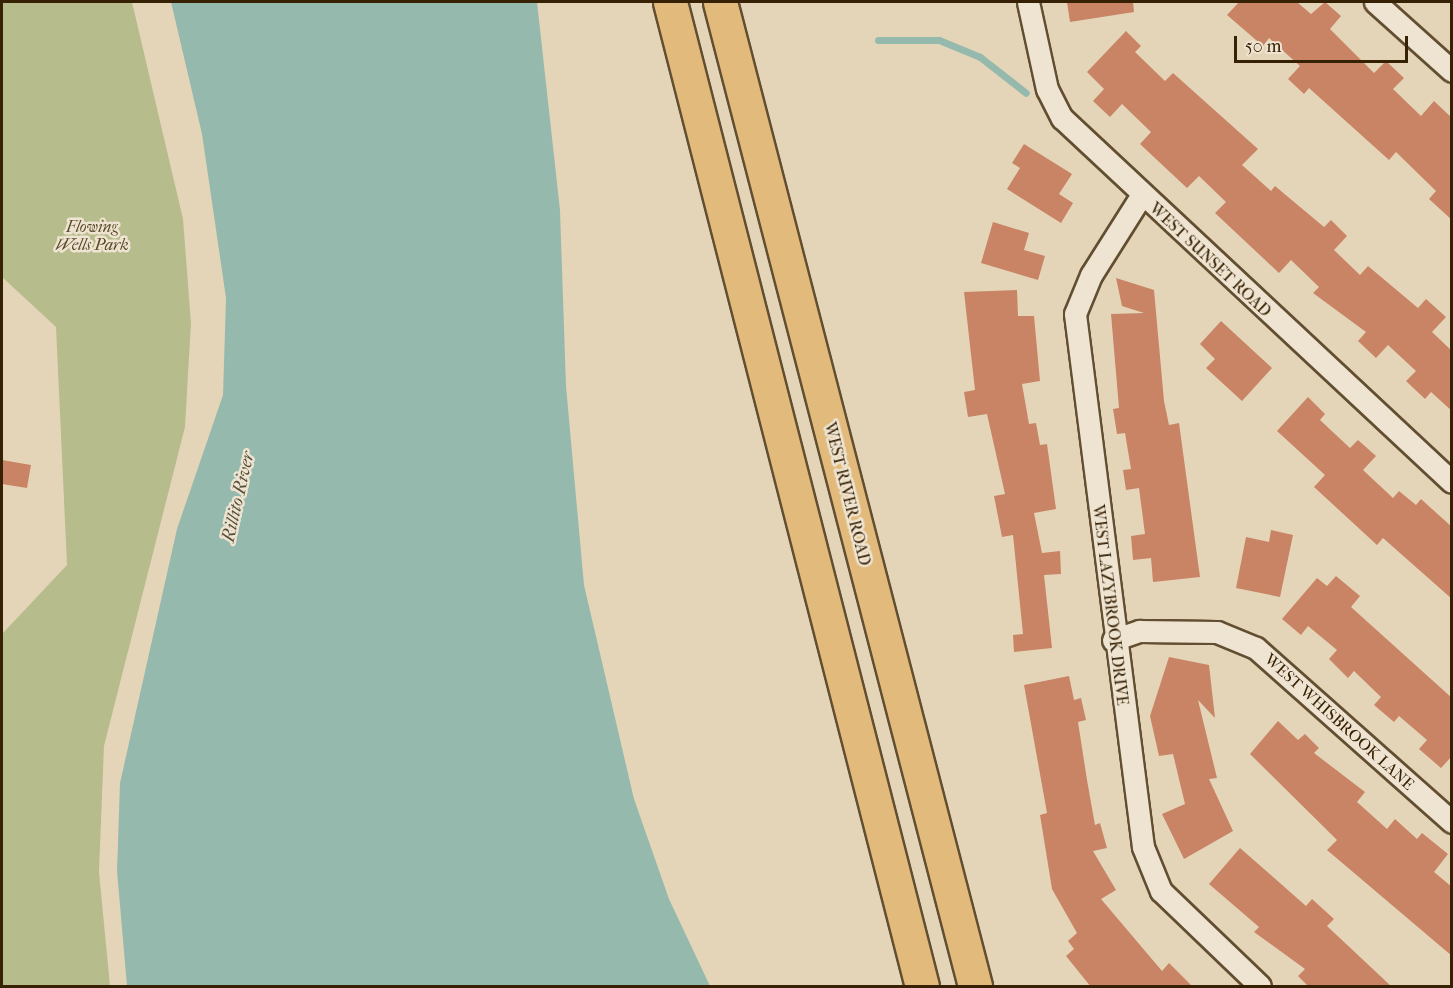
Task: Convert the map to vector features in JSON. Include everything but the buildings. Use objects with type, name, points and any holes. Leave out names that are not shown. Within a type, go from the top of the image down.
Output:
[{"type":"main road","points":[[670,2],[922,987]]},
{"type":"main road","name":"WEST RIVER ROAD","points":[[720,2],[975,987]]},
{"type":"main road","points":[[769,387],[818,378]]},
{"type":"street","name":"WEST SUNSET ROAD","points":[[1028,2],[1047,89],[1062,118],[1140,196],[1452,482]]},
{"type":"street","points":[[1375,2],[1452,71]]},
{"type":"street","name":"WEST LAZYBROOK DRIVE","points":[[1140,196],[1091,275],[1075,314],[1113,640],[1152,878],[1260,987]]},
{"type":"street","name":"WEST WHISBROOK LANE","points":[[1113,640],[1139,632],[1217,632],[1256,648],[1452,822]]},
{"type":"green space","name":"Flowing Wells Park","points":[[2,2],[132,2],[183,219],[191,323],[185,427],[104,746],[99,872],[110,986],[2,986],[2,634],[67,565],[56,327],[2,277]]},
{"type":"water","name":"Rillito River","points":[[171,2],[537,2],[560,210],[566,386],[584,585],[634,799],[669,899],[710,986],[127,986],[117,871],[120,783],[177,529],[223,395],[226,298],[202,134]]},
{"type":"waterway","points":[[878,40],[939,40],[980,57],[1026,93]]}]
